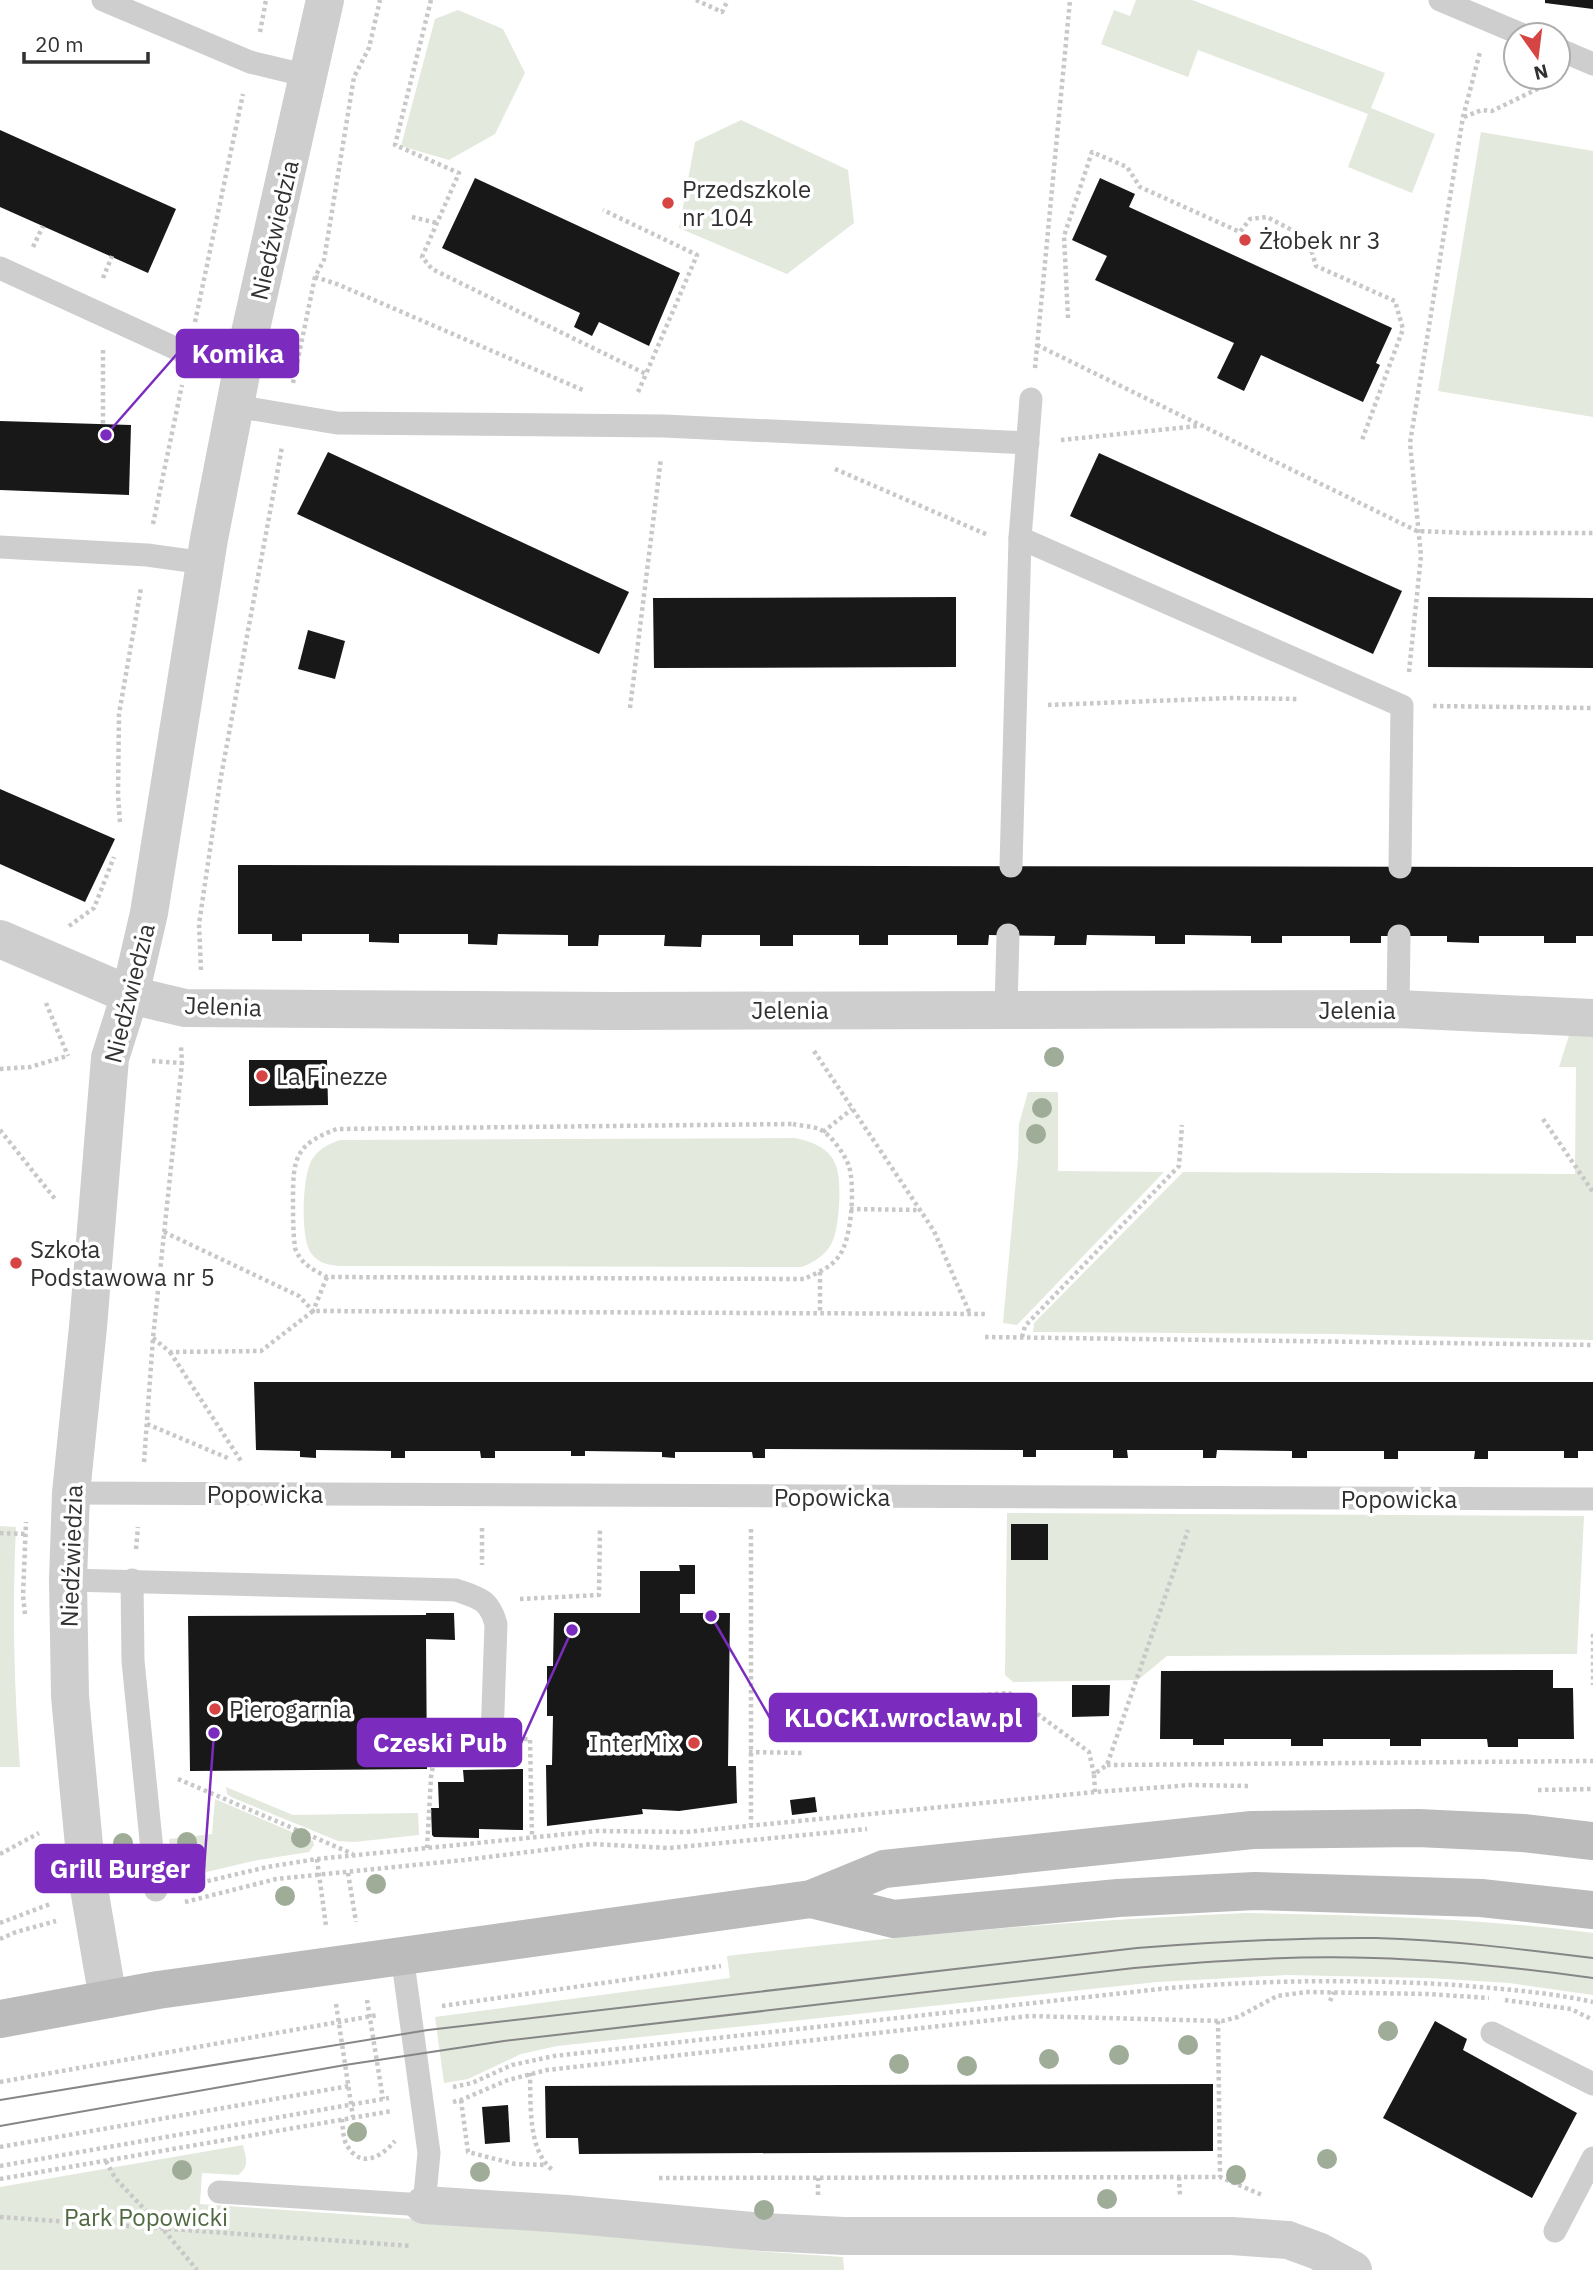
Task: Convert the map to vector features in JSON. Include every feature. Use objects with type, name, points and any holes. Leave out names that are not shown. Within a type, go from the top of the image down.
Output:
[{"type":"street","name":"Niedźwiedzia","points":[[108,1999],[76,1909],[68,1580],[71,1493],[110,1058],[130,995],[149,913],[205,563],[243,363],[325,0]]},
{"type":"street","name":"Jelenia","points":[[0,939],[130,995],[186,1007],[601,1011],[1398,1009],[1593,1018]]},
{"type":"street","points":[[0,2019],[172,1987],[811,1899],[884,1869],[1252,1830],[1418,1828],[1523,1833],[1593,1841]]},
{"type":"street","points":[[811,1899],[894,1919],[1118,1898],[1255,1891],[1480,1898],[1593,1910]]},
{"type":"street","points":[[424,2205],[844,2236],[1232,2236],[1288,2240],[1318,2251],[1353,2270]]},
{"type":"lane","points":[[103,0],[250,62],[308,76]]},
{"type":"lane","points":[[1440,0],[1502,26]]},
{"type":"lane","points":[[1572,55],[1592,63]]},
{"type":"lane","points":[[0,268],[188,354],[243,363]]},
{"type":"lane","points":[[1011,866],[1020,538],[1031,399]]},
{"type":"lane","points":[[235,406],[337,423],[664,426],[1028,443]]},
{"type":"lane","points":[[1020,538],[1402,706],[1400,867]]},
{"type":"lane","points":[[0,547],[147,555],[205,563]]},
{"type":"lane","points":[[1006,1009],[1009,935]]},
{"type":"lane","points":[[1398,1009],[1399,936]]},
{"type":"lane","name":"Popowicka","points":[[71,1493],[1593,1499]]},
{"type":"lane","points":[[68,1580],[456,1591],[483,1600],[492,1609],[496,1624],[492,1738]]},
{"type":"lane","points":[[132,1580],[133,1661],[156,1890]]},
{"type":"lane","points":[[219,2192],[424,2205],[429,2153],[416,2102],[402,1955]]},
{"type":"lane","points":[[1492,2033],[1593,2084]]},
{"type":"lane","points":[[1555,2231],[1593,2158]]},
{"type":"path","points":[[211,974],[202,971],[199,924],[220,782],[287,414],[315,277],[324,260],[354,77],[369,48],[380,0]]},
{"type":"path","points":[[430,0],[396,145],[459,173],[422,257],[432,269],[646,374],[697,255],[603,210]]},
{"type":"path","points":[[696,0],[722,12],[728,0]]},
{"type":"path","points":[[1031,399],[1070,0]]},
{"type":"path","points":[[1487,20],[1464,117],[1410,443],[1421,556],[1408,683],[1402,706],[1593,708]]},
{"type":"path","points":[[1464,117],[1482,110],[1492,111],[1592,63]]},
{"type":"path","points":[[1068,318],[1063,236],[1092,152],[1127,167],[1140,187],[1240,232],[1250,219],[1267,217],[1303,236],[1311,249],[1315,266],[1395,302],[1403,329],[1362,440]]},
{"type":"path","points":[[412,218],[437,223]]},
{"type":"path","points":[[315,277],[337,284],[592,394]]},
{"type":"path","points":[[1037,345],[1417,531],[1593,533]]},
{"type":"path","points":[[103,386],[103,424]]},
{"type":"path","points":[[630,708],[664,426]]},
{"type":"path","points":[[1028,443],[1199,426]]},
{"type":"path","points":[[808,433],[808,457],[984,534],[1020,538]]},
{"type":"path","points":[[1014,707],[1231,698],[1332,699],[1359,687]]},
{"type":"path","points":[[787,1010],[934,1231],[970,1314]]},
{"type":"path","points":[[132,1580],[153,1338],[182,1063],[181,1042]]},
{"type":"path","points":[[0,1069],[30,1067],[68,1056]]},
{"type":"path","points":[[149,1061],[182,1063]]},
{"type":"path","points":[[823,1132],[852,1109]]},
{"type":"path","points":[[1543,1119],[1593,1192]]},
{"type":"path","points":[[793,1124],[820,1129],[833,1142],[849,1166],[850,1209],[850,1228],[840,1255],[820,1272],[804,1279],[327,1277],[307,1267],[295,1248],[293,1168],[299,1154],[309,1143],[337,1129],[793,1124]]},
{"type":"path","points":[[1022,1337],[1025,1326],[1179,1166],[1182,1125]]},
{"type":"path","points":[[0,1130],[55,1199]]},
{"type":"path","points":[[850,1209],[920,1210]]},
{"type":"path","points":[[164,1232],[299,1296],[313,1311],[986,1314]]},
{"type":"path","points":[[820,1272],[820,1312]]},
{"type":"path","points":[[170,1352],[261,1352],[313,1311],[327,1277]]},
{"type":"path","points":[[985,1337],[1593,1345]]},
{"type":"path","points":[[147,1424],[243,1464],[170,1352],[153,1338]]},
{"type":"path","points":[[481,1496],[483,1600],[599,1595],[600,1496]]},
{"type":"path","points":[[156,1890],[200,1884],[267,1867],[357,1855],[616,1830],[686,1832],[751,1825],[751,1497]]},
{"type":"path","points":[[1107,1765],[1199,1499]]},
{"type":"path","points":[[0,1533],[25,1534]]},
{"type":"path","points":[[1593,1634],[1593,1685]]},
{"type":"path","points":[[981,1695],[1009,1693],[1088,1752],[1094,1774],[1095,1792]]},
{"type":"path","points":[[427,1848],[431,1777],[438,1737],[530,1739],[532,1837]]},
{"type":"path","points":[[749,1752],[803,1753]]},
{"type":"path","points":[[1094,1774],[1107,1765],[1593,1761]]},
{"type":"path","points":[[174,1778],[357,1855]]},
{"type":"path","points":[[182,1902],[276,1879],[592,1844],[669,1848],[870,1829]]},
{"type":"path","points":[[0,1854],[39,1833]]},
{"type":"path","points":[[0,1923],[76,1909]]},
{"type":"path","points":[[0,1939],[52,1921],[76,1909]]},
{"type":"path","points":[[0,2082],[338,2021],[720,1966]]},
{"type":"path","points":[[0,2179],[354,2117],[416,2102],[472,2083],[512,2065],[554,2056],[1230,1983],[1384,1981],[1513,1990],[1593,2002]]},
{"type":"path","points":[[0,2166],[352,2104],[461,2100],[530,2073],[1029,2016],[1218,2021],[1238,2017],[1277,1996],[1306,1992],[1490,1998]]},
{"type":"path","points":[[1330,2001],[1334,1992]]},
{"type":"path","points":[[1503,2000],[1571,2009],[1593,2020]]},
{"type":"path","points":[[338,2021],[354,2117]]},
{"type":"path","points":[[1218,2021],[1220,2177]]},
{"type":"path","points":[[530,2073],[536,2138],[545,2165]]},
{"type":"path","points":[[0,2147],[349,2086]]},
{"type":"path","points":[[461,2100],[468,2152],[515,2164],[545,2165],[558,2174]]},
{"type":"path","points":[[342,2119],[347,2146],[356,2155],[367,2160],[377,2158],[395,2140],[416,2102]]},
{"type":"path","points":[[106,2161],[115,2178],[197,2270]]},
{"type":"path","points":[[648,2178],[1220,2177],[1242,2185]]},
{"type":"path","points":[[0,2217],[413,2246]]},
{"type":"green space","points":[[1136,0],[1192,0],[1385,73],[1371,108],[1435,134],[1412,193],[1348,167],[1368,114],[1198,50],[1188,77],[1101,44],[1114,10],[1130,16]]},
{"type":"green space","points":[[458,10],[503,29],[525,73],[495,134],[449,160],[401,146],[435,19]]},
{"type":"green space","points":[[741,120],[848,170],[854,223],[787,274],[679,228],[695,142]]},
{"type":"green space","points":[[1481,132],[1593,151],[1593,417],[1438,391]]},
{"type":"green space","points":[[1571,1029],[1593,1030],[1593,1340],[1334,1334],[1033,1332],[1034,1323],[1183,1172],[1575,1174],[1576,1067],[1559,1067]]},
{"type":"green space","points":[[1028,1092],[1058,1092],[1058,1171],[1164,1172],[1017,1325],[1003,1323],[1019,1124]]},
{"type":"green space","points":[[795,1138],[820,1147],[828,1153],[834,1161],[839,1180],[838,1217],[831,1244],[821,1256],[802,1267],[339,1266],[317,1259],[307,1245],[304,1220],[309,1166],[319,1152],[340,1140]]},
{"type":"green space","points":[[1007,1513],[1584,1516],[1577,1654],[1167,1656],[1138,1680],[1013,1682],[1005,1675]]},
{"type":"green space","points":[[0,1526],[16,1527],[14,1647],[20,1767],[0,1767]]},
{"type":"green space","points":[[226,1787],[293,1815],[418,1813],[419,1835],[354,1842],[338,1841],[231,1797],[227,1794]]},
{"type":"green space","points":[[215,1799],[313,1841],[314,1845],[309,1852],[253,1861],[173,1880],[169,1839],[212,1834]]},
{"type":"green space","points":[[1246,1913],[1463,1921],[1593,1933],[1593,1995],[1509,1983],[1429,1978],[1287,1975],[1157,1982],[557,2046],[521,2054],[468,2079],[444,2083],[435,2017],[730,1978],[727,1956],[986,1930]]},
{"type":"green space","name":"Park Popowicki","points":[[243,2145],[246,2165],[238,2175],[202,2173],[200,2204],[639,2235],[756,2251],[843,2257],[844,2270],[0,2270],[0,2187]]},
{"type":"building","points":[[1545,0],[1593,0],[1593,9],[1545,3]]},
{"type":"building","points":[[0,130],[176,209],[148,273],[0,207]]},
{"type":"building","points":[[475,178],[680,273],[649,346],[599,322],[592,336],[574,327],[580,313],[442,248]]},
{"type":"building","points":[[1100,178],[1135,194],[1129,207],[1392,328],[1376,363],[1380,365],[1363,402],[1261,355],[1244,391],[1217,378],[1234,343],[1095,280],[1107,256],[1072,240]]},
{"type":"building","points":[[0,421],[131,425],[129,495],[0,490]]},
{"type":"building","points":[[328,452],[629,592],[599,654],[297,514]]},
{"type":"building","points":[[1099,453],[1402,591],[1373,654],[1070,516]]},
{"type":"building","points":[[956,597],[956,667],[654,668],[653,598]]},
{"type":"building","points":[[1428,597],[1593,598],[1593,668],[1428,667]]},
{"type":"building","points":[[308,630],[345,641],[335,679],[298,669]]},
{"type":"building","points":[[0,789],[115,839],[85,902],[0,864]]},
{"type":"building","points":[[238,865],[1593,867],[1593,936],[1576,936],[1576,943],[1544,943],[1544,936],[1479,936],[1479,943],[1447,942],[1447,936],[1381,936],[1381,943],[1350,943],[1350,936],[1282,936],[1282,943],[1251,943],[1251,936],[1185,935],[1185,944],[1155,944],[1155,936],[1087,935],[1086,945],[1054,945],[1055,936],[989,935],[988,945],[957,945],[957,935],[888,935],[888,945],[859,945],[859,935],[793,935],[793,946],[760,946],[760,935],[702,935],[701,947],[664,946],[665,935],[599,935],[598,946],[568,946],[568,935],[498,934],[497,945],[468,944],[468,934],[399,934],[399,943],[369,942],[369,934],[302,934],[302,941],[272,941],[272,934],[238,934]]},
{"type":"building","points":[[249,1060],[327,1060],[328,1105],[249,1106]]},
{"type":"building","points":[[254,1382],[1593,1382],[1593,1451],[1578,1451],[1578,1458],[1564,1458],[1564,1451],[1488,1451],[1488,1459],[1474,1459],[1475,1451],[1398,1451],[1398,1459],[1384,1459],[1384,1451],[1307,1451],[1307,1458],[1292,1458],[1292,1451],[1217,1450],[1216,1458],[1203,1458],[1203,1450],[1127,1450],[1128,1458],[1113,1458],[1113,1450],[1036,1450],[1036,1457],[1023,1457],[1023,1450],[765,1449],[765,1458],[753,1458],[752,1452],[675,1452],[675,1458],[662,1457],[662,1452],[585,1451],[585,1456],[571,1456],[571,1451],[495,1451],[495,1458],[481,1458],[480,1451],[405,1451],[405,1458],[391,1458],[391,1451],[316,1450],[316,1458],[300,1457],[300,1451],[256,1450]]},
{"type":"building","points":[[1011,1524],[1048,1524],[1048,1560],[1011,1560]]},
{"type":"building","points":[[679,1565],[695,1565],[695,1594],[680,1594],[680,1613],[730,1613],[728,1766],[736,1766],[737,1803],[679,1811],[642,1809],[643,1814],[547,1826],[546,1765],[552,1765],[553,1716],[547,1716],[547,1666],[553,1666],[554,1613],[640,1613],[640,1571],[680,1571]]},
{"type":"building","points":[[454,1613],[455,1640],[426,1639],[427,1769],[190,1771],[188,1616]]},
{"type":"building","points":[[1553,1670],[1553,1688],[1573,1688],[1574,1739],[1518,1739],[1518,1747],[1488,1747],[1487,1739],[1421,1739],[1421,1746],[1390,1746],[1390,1739],[1323,1739],[1323,1746],[1291,1746],[1291,1739],[1224,1739],[1224,1745],[1193,1745],[1193,1739],[1160,1739],[1161,1671]]},
{"type":"building","points":[[1072,1685],[1110,1685],[1109,1716],[1072,1717]]},
{"type":"building","points":[[523,1769],[523,1830],[479,1829],[479,1838],[432,1835],[431,1808],[439,1808],[438,1782],[464,1782],[463,1770]]},
{"type":"building","points":[[815,1797],[817,1812],[792,1815],[790,1800]]},
{"type":"building","points":[[1435,2021],[1467,2039],[1463,2050],[1577,2113],[1532,2198],[1383,2118]]},
{"type":"building","points":[[1213,2084],[1213,2151],[579,2154],[578,2138],[546,2138],[545,2086]]},
{"type":"building","points":[[508,2105],[510,2142],[485,2144],[482,2107]]},
{"type":"tram line","points":[[0,2100],[428,2030],[1137,1948],[1256,1940],[1376,1938],[1512,1948],[1593,1958]]},
{"type":"tram line","points":[[0,2126],[345,2065],[504,2041],[1134,1968],[1254,1959],[1344,1957],[1457,1963],[1593,1978]]},
{"type":"place","name":"Przedszkole nr 104","points":[[668,203]]},
{"type":"place","name":"Żłobek nr 3","points":[[1245,240]]},
{"type":"place","name":"Komika","points":[[106,435]]},
{"type":"place","name":"La Finezze","points":[[262,1076]]},
{"type":"place","name":"Szkoła Podstawowa nr 5","points":[[16,1263]]},
{"type":"place","name":"KLOCKI.wroclaw.pl","points":[[711,1616]]},
{"type":"place","name":"Czeski Pub","points":[[572,1630]]},
{"type":"place","name":"Pierogarnia","points":[[215,1709]]},
{"type":"place","name":"Grill Burger","points":[[214,1733]]},
{"type":"place","name":"InterMix","points":[[694,1743]]}]
